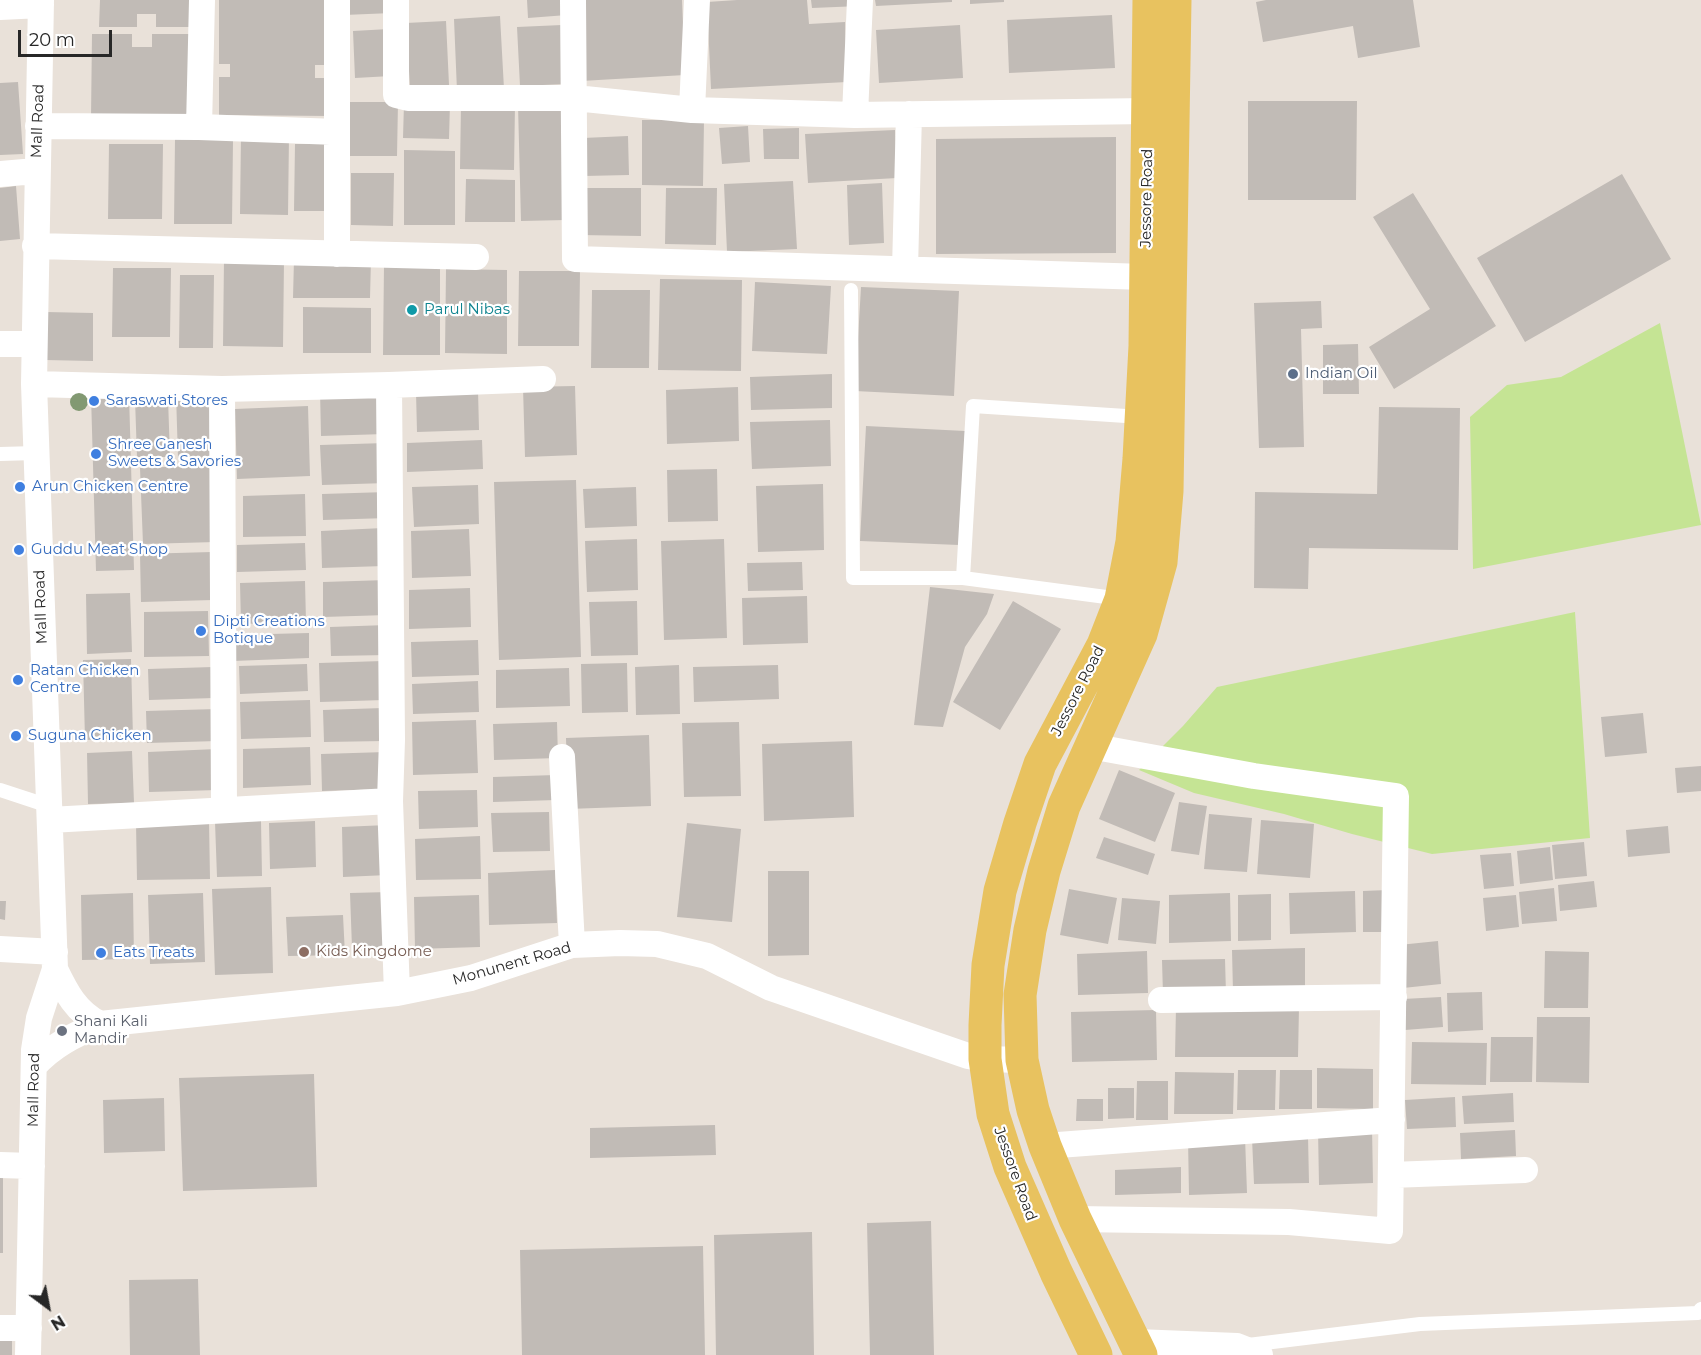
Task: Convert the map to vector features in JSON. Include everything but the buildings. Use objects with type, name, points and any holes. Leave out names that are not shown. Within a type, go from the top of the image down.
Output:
[{"type":"main road","name":"Jessore Road","points":[[1096,1355],[1037,1232],[1010,1167],[993,1114],[985,1059],[988,965],[1000,891],[1020,823],[1040,765],[1103,645],[1121,598],[1132,542],[1141,417],[1149,0]]},
{"type":"main road","name":"Jessore Road","points":[[1139,1349],[1075,1219],[1045,1146],[1033,1110],[1022,1060],[1020,995],[1030,930],[1044,871],[1064,806],[1141,634],[1161,562],[1167,491],[1175,0]]},
{"type":"street","points":[[199,127],[202,0]]},
{"type":"street","points":[[337,0],[337,254]]},
{"type":"street","points":[[396,0],[396,95],[408,98],[575,98],[692,110],[855,115],[1148,111]]},
{"type":"street","points":[[573,0],[574,259],[1145,277]]},
{"type":"street","points":[[692,110],[697,0]]},
{"type":"street","points":[[855,115],[860,0]]},
{"type":"street","points":[[0,7],[41,3]]},
{"type":"street","name":"Mall Road","points":[[28,1355],[35,1036],[55,961],[34,384],[36,171],[41,3]]},
{"type":"street","points":[[905,269],[909,114]]},
{"type":"street","points":[[38,126],[199,127],[337,132]]},
{"type":"street","points":[[0,174],[36,171]]},
{"type":"street","points":[[35,246],[476,257]]},
{"type":"street","points":[[0,344],[34,344]]},
{"type":"street","points":[[34,384],[222,388],[389,386],[543,380]]},
{"type":"street","points":[[389,386],[392,740],[390,801],[397,993]]},
{"type":"street","points":[[222,388],[224,810]]},
{"type":"street","points":[[1075,1219],[1289,1222],[1390,1231],[1396,796],[1254,776],[1090,746]]},
{"type":"street","points":[[562,757],[572,945]]},
{"type":"street","points":[[49,813],[224,810],[390,801]]},
{"type":"street","name":"Monunent Road","points":[[34,1066],[45,1054],[65,1039],[100,1024],[397,993],[471,978],[572,945],[620,943],[657,944],[707,956],[771,988],[968,1056],[1022,1060]]},
{"type":"street","points":[[0,950],[55,961],[69,996],[81,1012],[100,1024]]},
{"type":"street","points":[[1161,1000],[1394,997]]},
{"type":"street","points":[[1045,1146],[1392,1120]]},
{"type":"street","points":[[0,1165],[32,1166]]},
{"type":"street","points":[[1390,1175],[1525,1170]]},
{"type":"street","points":[[0,1328],[29,1328]]},
{"type":"street","points":[[1139,1349],[1249,1351]]},
{"type":"lane","points":[[851,290],[853,578],[963,579],[1121,598]]},
{"type":"lane","points":[[963,579],[973,406],[1141,417]]},
{"type":"lane","points":[[0,454],[36,453]]},
{"type":"lane","points":[[0,790],[49,813]]},
{"type":"lane","points":[[1249,1351],[1420,1324],[1698,1313],[1701,1309]]},
{"type":"green space","points":[[1660,323],[1701,525],[1473,569],[1470,417],[1507,385],[1561,377]]},
{"type":"green space","points":[[1575,612],[1590,838],[1432,854],[1284,814],[1194,793],[1139,770],[1183,726],[1217,687]]},
{"type":"place","name":"Parul Nibas","points":[[412,310]]},
{"type":"place","name":"Indian Oil","points":[[1293,374]]},
{"type":"place","name":"Saraswati Stores","points":[[94,401]]},
{"type":"place","name":"Shree Ganesh Sweets & Savories","points":[[96,454]]},
{"type":"place","name":"Arun Chicken Centre","points":[[20,487]]},
{"type":"place","name":"Guddu Meat Shop","points":[[19,550]]},
{"type":"place","name":"Dipti Creations Botique","points":[[201,631]]},
{"type":"place","name":"Ratan Chicken Centre","points":[[18,680]]},
{"type":"place","name":"Suguna Chicken","points":[[16,736]]},
{"type":"place","name":"Kids Kingdome","points":[[304,952]]},
{"type":"place","name":"Eats Treats","points":[[101,953]]},
{"type":"place","name":"Shani Kali Mandir","points":[[62,1031]]}]
